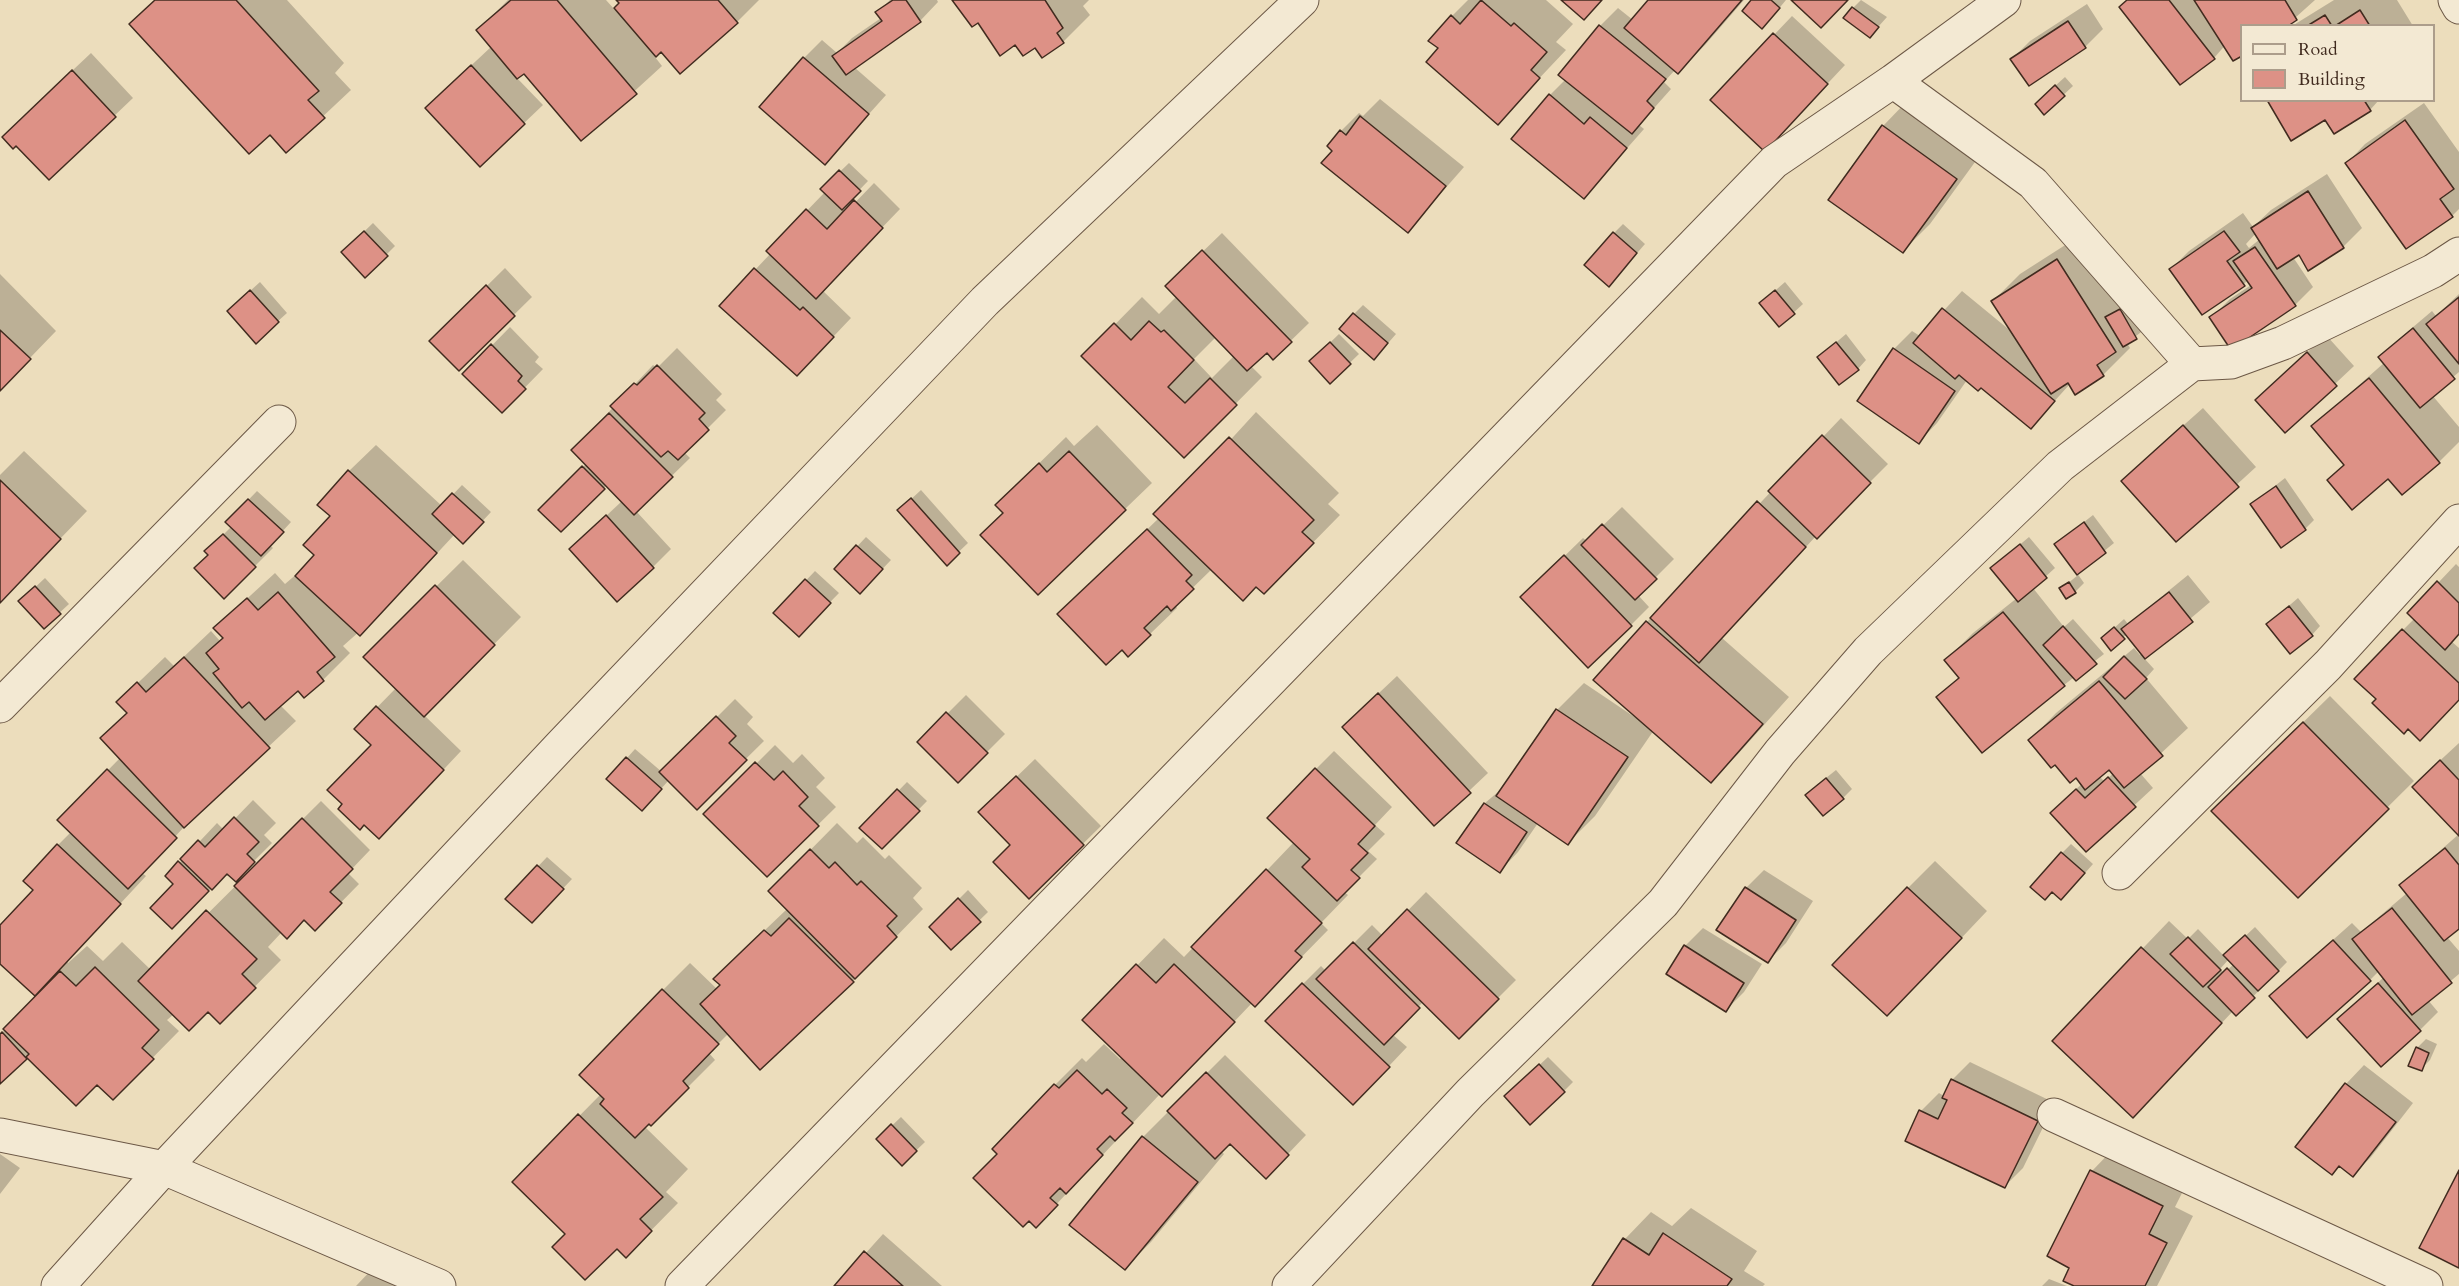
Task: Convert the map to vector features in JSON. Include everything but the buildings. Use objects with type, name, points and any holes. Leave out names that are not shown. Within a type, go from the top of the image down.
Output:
[{"type":"street","points":[[58,1286],[164,1168],[561,745],[985,301],[1302,0]]},
{"type":"street","points":[[682,1286],[1774,162],[1893,81],[2004,0]]},
{"type":"street","points":[[2455,0],[2459,7]]},
{"type":"street","points":[[1893,81],[2033,183],[2192,364]]},
{"type":"street","points":[[1289,1286],[1470,1094],[1663,903],[1780,752],[1868,651],[2060,466],[2192,364],[2231,362],[2283,343],[2433,271],[2459,254]]},
{"type":"street","points":[[0,706],[279,422]]},
{"type":"street","points":[[2119,873],[2328,665],[2459,521]]},
{"type":"street","points":[[2054,1115],[2426,1286]]},
{"type":"street","points":[[0,1135],[164,1168],[439,1286]]}]
